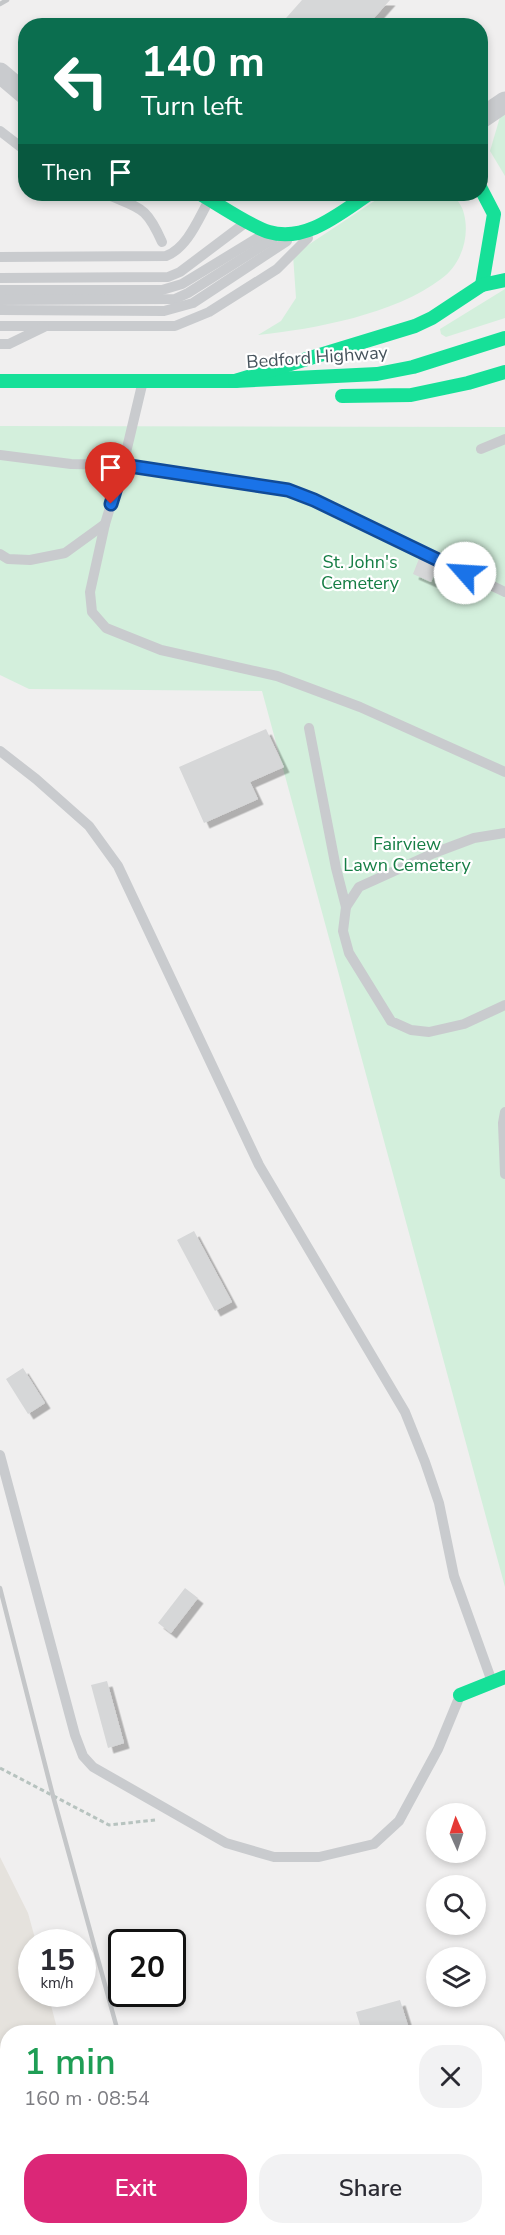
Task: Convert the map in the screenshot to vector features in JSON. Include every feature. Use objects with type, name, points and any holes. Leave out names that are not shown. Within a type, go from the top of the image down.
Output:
[{"type":"main road","points":[[482,285],[499,215],[488,199]]},
{"type":"main road","points":[[214,201],[273,234],[297,234],[320,226],[358,201]]},
{"type":"main road","points":[[235,381],[415,326],[432,318],[482,285],[505,280]]},
{"type":"main road","name":"Bedford Highway","points":[[0,381],[235,381],[377,374],[413,367],[505,338]]},
{"type":"main road","points":[[328,397],[411,394],[468,383],[505,372]]},
{"type":"main road","name":"Bedford Highway","points":[[235,381],[281,394]]},
{"type":"main road","points":[[468,383],[499,388]]},
{"type":"main road","points":[[460,1695],[499,1680]]},
{"type":"street","points":[[0,72],[18,88]]},
{"type":"street","points":[[488,114],[505,102]]},
{"type":"lane","points":[[0,131],[18,145]]},
{"type":"lane","points":[[122,201],[143,210],[151,219],[162,243]]},
{"type":"lane","points":[[0,257],[166,256],[179,248],[193,229],[203,201]]},
{"type":"lane","points":[[0,278],[168,277],[180,272],[248,221]]},
{"type":"lane","points":[[0,326],[175,326],[209,312],[277,269],[320,226]]},
{"type":"lane","points":[[0,290],[162,290],[182,284],[273,234]]},
{"type":"lane","points":[[0,300],[175,299],[188,293],[273,234]]},
{"type":"lane","points":[[0,310],[164,311],[178,309],[193,303],[297,234]]},
{"type":"lane","points":[[0,344],[9,344],[44,327]]},
{"type":"lane","points":[[143,381],[123,465],[105,524],[90,592],[92,612],[106,628],[161,650],[277,676],[360,707],[505,772]]},
{"type":"lane","points":[[481,449],[505,439]]},
{"type":"lane","points":[[0,455],[71,464],[123,465],[288,490],[314,500],[505,592]]},
{"type":"lane","points":[[0,554],[8,559],[30,560],[64,553],[105,524]]},
{"type":"lane","points":[[309,728],[336,868],[346,907],[344,932],[349,953],[391,1021],[411,1030],[429,1032],[464,1024],[505,1005]]},
{"type":"lane","points":[[0,751],[89,826],[118,866],[259,1165],[405,1412],[439,1503],[454,1576],[499,1680]]},
{"type":"lane","points":[[346,907],[359,886],[474,838],[505,833]]},
{"type":"lane","points":[[505,1112],[503,1123],[505,1174]]},
{"type":"lane","points":[[0,1455],[75,1735],[83,1756],[93,1767],[226,1843],[274,1857],[319,1857],[374,1844],[399,1821],[438,1749],[460,1695]]},
{"type":"path","points":[[0,1768],[109,1825],[180,1817]]},
{"type":"shaded area","points":[[0,1857],[28,1913],[32,1929],[18,1929],[18,2007],[51,2007],[56,2025],[0,2025]]},
{"type":"green space","points":[[505,114],[505,176],[490,151],[500,117]]},
{"type":"green space","points":[[374,201],[458,201],[466,223],[465,241],[454,266],[441,279],[422,291],[401,302],[354,318],[304,329],[258,335],[281,321],[296,298],[293,255]]},
{"type":"green space","points":[[505,289],[505,318],[446,337],[441,334],[440,329]]},
{"type":"green space","points":[[0,426],[505,427],[505,1587],[262,691],[29,689],[0,675]]},
{"type":"building","points":[[302,0],[390,0],[374,18],[286,18]]},
{"type":"building","points":[[420,556],[439,564],[431,582],[413,574]]},
{"type":"building","points":[[266,729],[284,767],[250,782],[258,799],[204,823],[179,767]]},
{"type":"building","points":[[194,1231],[232,1302],[215,1311],[177,1240]]},
{"type":"building","points":[[23,1368],[45,1403],[28,1414],[6,1379]]},
{"type":"building","points":[[185,1588],[198,1598],[171,1633],[158,1623]]},
{"type":"building","points":[[107,1681],[124,1743],[108,1748],[91,1685]]},
{"type":"building","points":[[400,2000],[408,2025],[360,2025],[356,2012]]},
{"type":"railway","points":[[0,4],[7,0]]},
{"type":"railway","points":[[0,1588],[53,1796],[116,2025]]},
{"type":"traffic: fast","points":[[212,201],[253,225],[269,232],[283,234],[309,230],[358,201]]},
{"type":"traffic: fast","points":[[482,285],[494,214],[487,201]]},
{"type":"traffic: fast","points":[[235,381],[415,326],[432,318],[482,285],[505,280]]},
{"type":"traffic: fast","points":[[0,381],[235,381],[377,374],[413,367],[505,338]]},
{"type":"traffic: fast","points":[[342,396],[411,395],[468,383],[505,372]]},
{"type":"traffic: fast","points":[[460,1695],[505,1677]]},
{"type":"route","points":[[111,504],[123,465],[288,490],[314,500],[465,573]]},
{"type":"park label","name":"St. John's Cemetery","points":[[360,572]]},
{"type":"park label","name":"Fairview Lawn Cemetery","points":[[407,854]]}]
